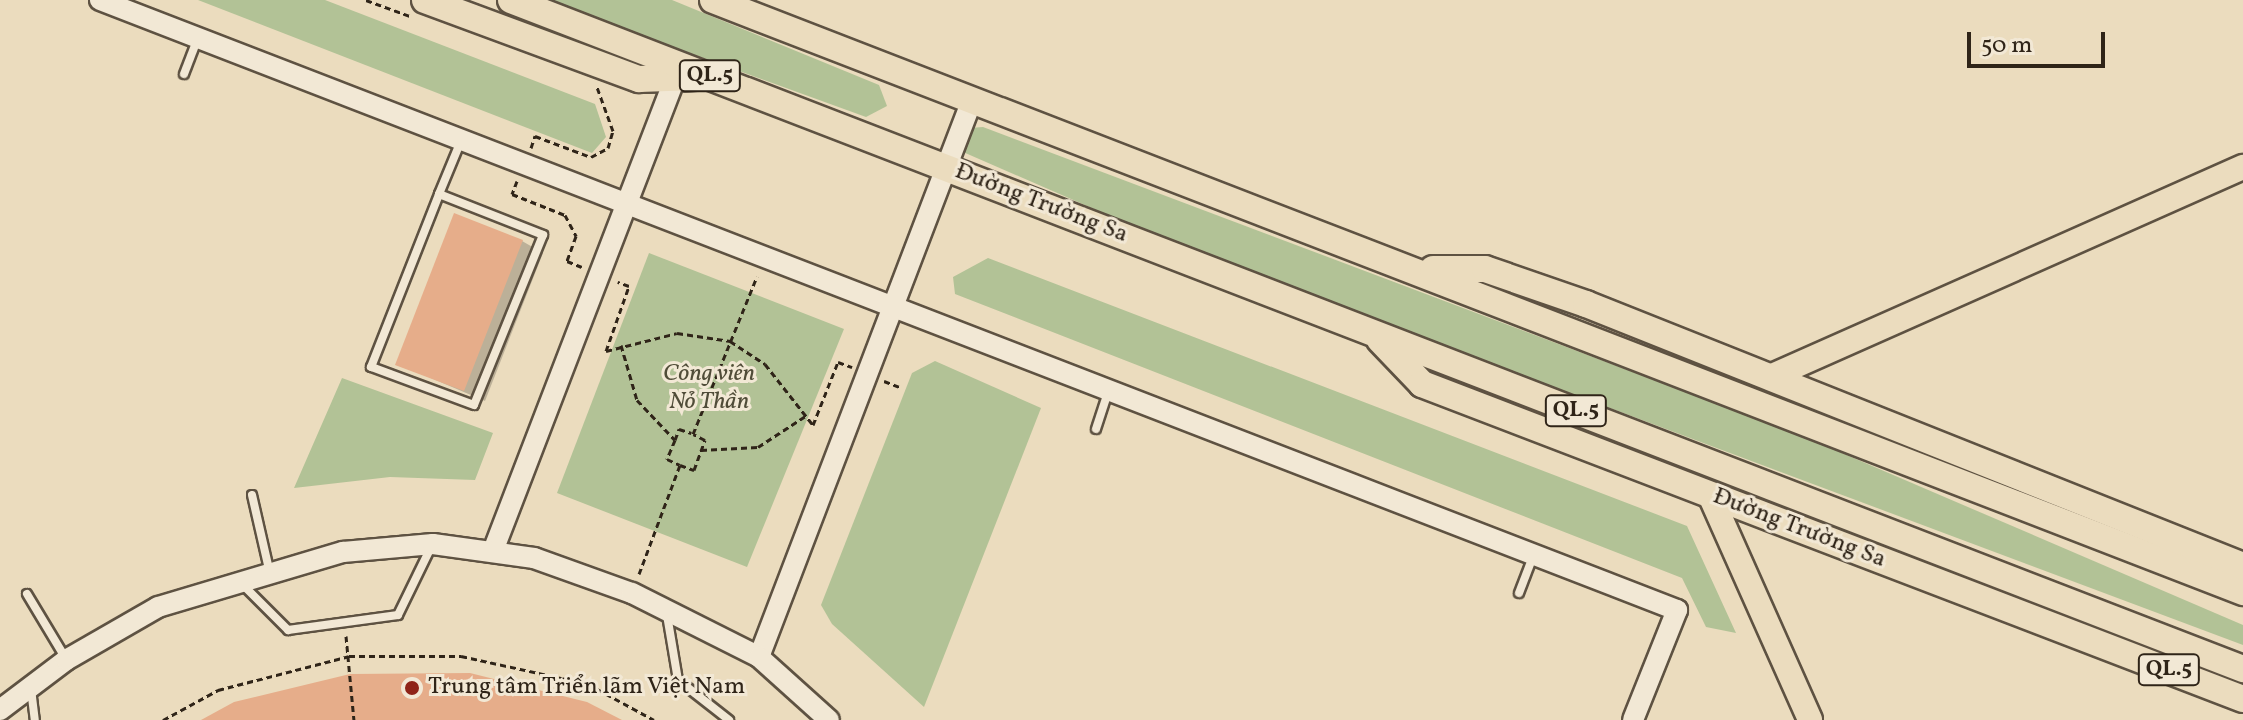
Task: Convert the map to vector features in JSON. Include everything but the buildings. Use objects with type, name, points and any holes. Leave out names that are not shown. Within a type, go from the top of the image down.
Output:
[{"type":"highway","name":"Đường Trường Sa","points":[[425,0],[639,79],[709,76]]},
{"type":"highway","name":"Đường Trường Sa","points":[[511,0],[2243,669]]},
{"type":"highway","points":[[713,0],[1418,269],[2243,592]]},
{"type":"highway","points":[[744,0],[771,22]]},
{"type":"highway","points":[[539,42],[551,15]]},
{"type":"highway","points":[[1418,269],[1485,269],[1770,377],[2243,566]]},
{"type":"highway","name":"Đường Trường Sa","points":[[1373,333],[1422,384],[2243,699]]},
{"type":"main road","points":[[1770,377],[2243,167]]},
{"type":"main road","points":[[1710,495],[1810,720]]},
{"type":"street","points":[[100,0],[1677,610],[1633,720]]},
{"type":"street","points":[[493,551],[675,78]]},
{"type":"street","points":[[759,657],[972,100]]},
{"type":"street","points":[[0,710],[30,684],[66,660],[158,607],[269,569],[343,552],[433,544],[534,558],[632,593],[759,657],[829,720]]},
{"type":"lane","points":[[184,74],[198,38]]},
{"type":"lane","points":[[439,194],[543,235],[474,405],[371,367],[439,194],[462,140]]},
{"type":"lane","points":[[1096,429],[1108,390]]},
{"type":"lane","points":[[252,495],[269,569]]},
{"type":"lane","points":[[236,579],[288,630],[398,615],[433,544]]},
{"type":"lane","points":[[1519,593],[1534,555]]},
{"type":"lane","points":[[27,594],[66,660]]},
{"type":"lane","points":[[666,610],[678,680],[729,720]]},
{"type":"lane","points":[[30,684],[35,720]]},
{"type":"path","points":[[693,434],[765,257]]},
{"type":"path","points":[[606,351],[677,333],[730,341],[765,364],[813,425],[838,362],[900,387]]},
{"type":"path","points":[[621,345],[637,400],[675,440]]},
{"type":"path","points":[[701,450],[758,447],[807,415]]},
{"type":"path","points":[[679,429],[705,440],[694,470],[667,459],[675,440],[679,429]]},
{"type":"path","points":[[632,593],[680,465]]},
{"type":"path","points":[[344,623],[354,720]]},
{"type":"path","points":[[163,720],[218,690],[349,656],[461,656],[588,684],[654,720]]},
{"type":"green space","points":[[198,0],[325,0],[595,104],[606,137],[592,153]]},
{"type":"green space","points":[[543,0],[672,0],[879,85],[887,106],[866,117]]},
{"type":"green space","points":[[983,127],[1800,435],[2243,625],[2243,645],[1188,250],[963,152],[970,128]]},
{"type":"green space","name":"Công viên Nỏ Thần","points":[[649,253],[844,329],[747,567],[557,493]]},
{"type":"green space","points":[[988,258],[1687,526],[1736,633],[1706,627],[1682,578],[955,294],[953,277]]},
{"type":"green space","points":[[935,361],[1041,408],[924,707],[832,624],[821,605],[912,373]]},
{"type":"green space","points":[[342,378],[493,433],[475,480],[390,477],[294,488]]},
{"type":"place","name":"Trung tâm Triển lãm Việt Nam","points":[[412,688]]}]
